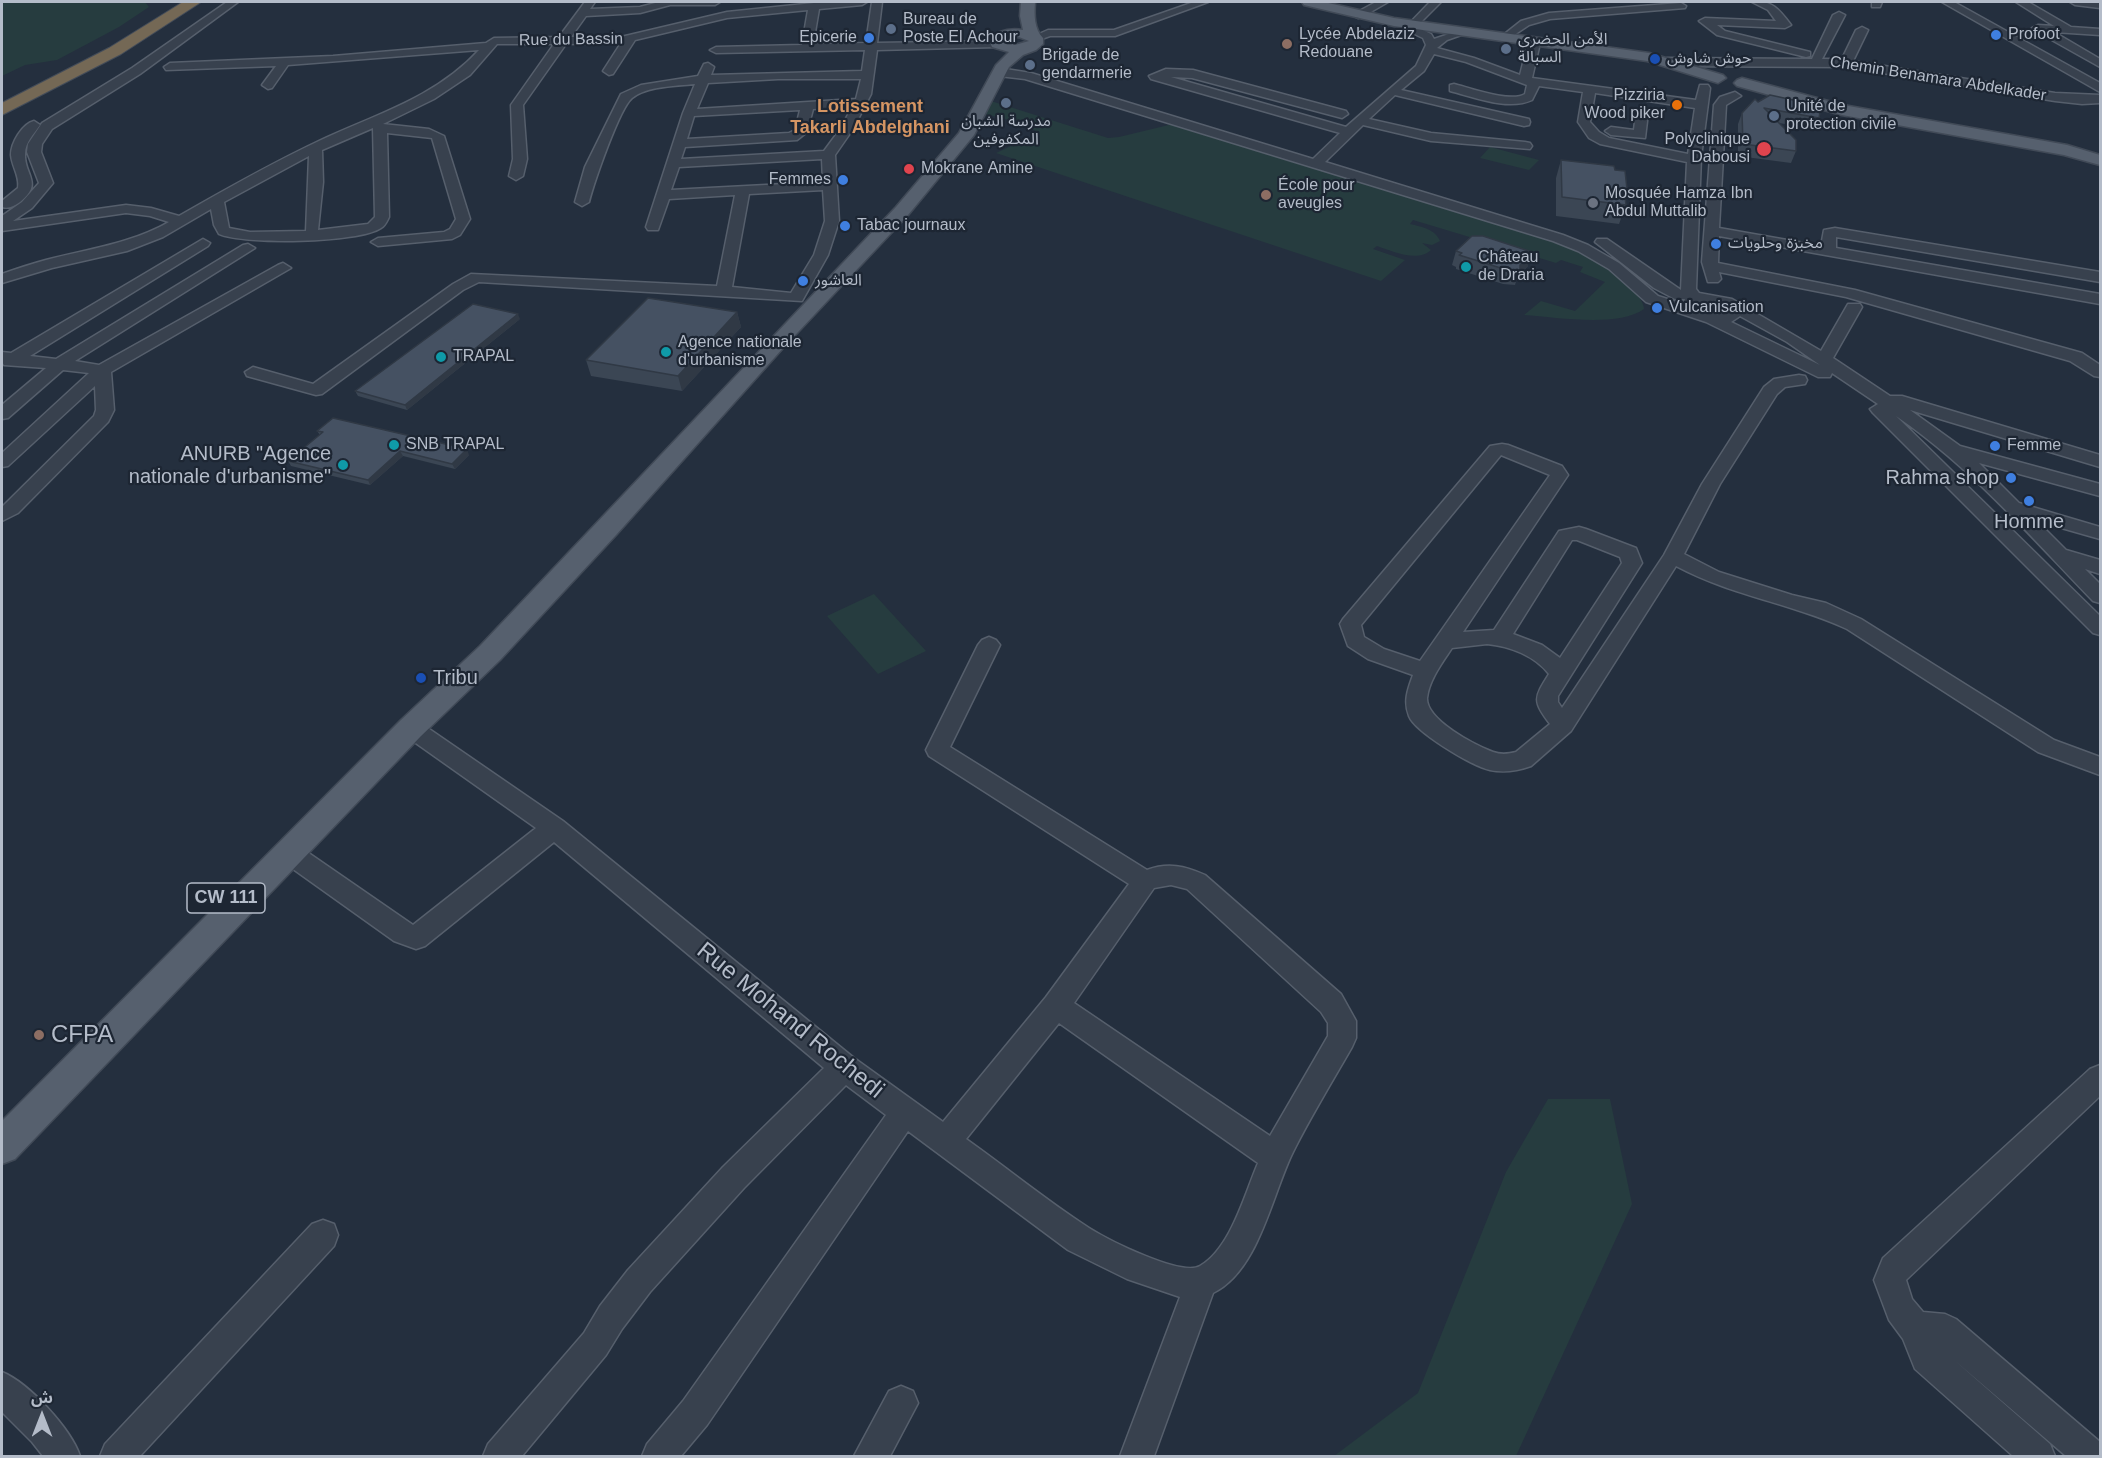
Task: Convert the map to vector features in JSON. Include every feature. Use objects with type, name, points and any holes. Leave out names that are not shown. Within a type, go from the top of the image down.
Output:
[{"type":"highway","points":[[2,99],[87,55],[171,2]]},
{"type":"highway","points":[[2,110],[116,51],[193,2]]},
{"type":"main road","points":[[2,1146],[288,852],[496,646],[902,211],[966,135],[1002,47],[1018,52],[1033,40],[1027,16],[1028,2]]},
{"type":"main road","points":[[1296,2],[1362,20],[1642,60],[1677,71],[1720,95],[1741,91],[1770,96],[1880,122],[2036,148],[2100,165]]},
{"type":"main road","points":[[1309,2],[1411,27],[1508,36],[1614,51],[1666,62],[1718,78],[1741,91],[2048,146],[2100,160]]},
{"type":"main road","name":"CW 111","points":[[2,1124],[275,849],[737,365],[796,298],[915,177],[990,57],[1002,47]]},
{"type":"main road","points":[[1702,86],[1706,80],[1718,78]]},
{"type":"street","points":[[2,208],[21,195],[26,187],[26,174],[18,155],[23,137],[32,127],[43,117],[130,65],[217,2]]},
{"type":"street","points":[[2,222],[27,205],[46,183],[34,152],[35,144],[47,126],[136,71],[233,2]]},
{"type":"street","points":[[516,176],[520,159],[517,105],[590,2]]},
{"type":"street","points":[[582,13],[640,10],[670,2],[715,2]]},
{"type":"street","name":"Rue du Bassin","points":[[170,67],[284,63],[488,46],[498,41],[630,39],[752,7],[814,6],[862,2]]},
{"type":"street","points":[[253,372],[316,390],[458,287],[476,278],[724,291],[796,298],[821,255],[829,232],[832,221],[828,186],[828,155],[847,129],[864,94],[877,2]]},
{"type":"street","points":[[1033,40],[1048,33],[1115,33],[1203,2]]},
{"type":"street","points":[[1358,15],[1383,2]]},
{"type":"street","points":[[1436,2],[1411,27],[1427,36],[1432,47],[1530,81],[1702,105]]},
{"type":"street","points":[[1757,2],[1772,8],[1785,25],[1705,21],[1721,33],[1819,60],[1839,15]]},
{"type":"street","points":[[1947,2],[2100,88]]},
{"type":"street","points":[[2021,2],[2070,30]]},
{"type":"street","points":[[2075,2],[2095,5]]},
{"type":"street","points":[[807,48],[814,6]]},
{"type":"street","points":[[1508,36],[1525,23],[1549,16],[1681,6]]},
{"type":"street","points":[[653,227],[689,113],[728,15]]},
{"type":"street","points":[[2100,32],[2038,28],[2100,64]]},
{"type":"street","points":[[1846,63],[1863,30]]},
{"type":"street","points":[[1319,161],[1392,91],[1413,77],[1422,67],[1432,47],[1443,38],[1458,34]]},
{"type":"street","points":[[609,71],[630,39]]},
{"type":"street","points":[[1454,88],[1516,100],[1527,98],[1531,94],[1534,43]]},
{"type":"street","points":[[2,279],[48,264],[136,244],[266,172],[315,149],[377,125],[411,106],[455,81],[466,72],[488,46]]},
{"type":"street","points":[[716,50],[871,46],[1002,47],[1027,76],[1597,239],[1621,252],[1659,285],[1694,299],[1712,298],[1726,302],[1793,339],[1822,366],[1869,398],[2100,627]]},
{"type":"street","name":"Chemin Benamara Abdelkader","points":[[1666,62],[1819,60],[2055,97],[2100,99]]},
{"type":"street","points":[[268,85],[284,63]]},
{"type":"street","points":[[1342,114],[1200,75],[1166,73],[1155,76],[1349,132]]},
{"type":"street","points":[[582,202],[592,167],[625,97],[654,86],[703,79],[867,75]]},
{"type":"street","points":[[438,106],[455,81]]},
{"type":"street","points":[[1694,299],[1688,290],[1694,159],[1702,105],[1702,86]]},
{"type":"street","points":[[1590,89],[1584,122],[1594,135],[1605,141],[1694,159]]},
{"type":"street","points":[[1392,91],[1524,122]]},
{"type":"street","points":[[1694,299],[1690,303],[1691,308],[1706,317],[1724,319],[1732,316],[1735,310],[1726,302],[1713,279],[1711,266],[1720,105],[1724,100],[1741,91]]},
{"type":"street","points":[[689,113],[859,103]]},
{"type":"street","points":[[681,143],[792,137],[801,132],[807,107]]},
{"type":"street","points":[[1589,129],[1640,135],[1642,113]]},
{"type":"street","points":[[1361,121],[1431,137],[1525,146]]},
{"type":"street","points":[[217,200],[223,230],[227,234],[250,237],[296,236],[372,227],[378,224],[382,217],[377,125]]},
{"type":"street","points":[[377,125],[438,136],[463,219],[455,232],[447,237],[378,242]]},
{"type":"street","points":[[312,229],[316,182],[315,149]]},
{"type":"street","points":[[673,163],[828,155]]},
{"type":"street","points":[[1319,161],[1575,244],[1614,266],[1652,299],[1706,317],[1822,366],[1875,394],[1954,450],[2100,596]]},
{"type":"street","points":[[664,195],[828,186]]},
{"type":"street","points":[[724,291],[743,191]]},
{"type":"street","points":[[2,227],[126,209],[151,212],[181,221]]},
{"type":"street","points":[[1713,231],[2100,299]]},
{"type":"street","points":[[1828,251],[1829,232],[1835,231],[2100,277]]},
{"type":"street","points":[[1981,237],[1985,279]]},
{"type":"street","points":[[6,361],[204,243]]},
{"type":"street","points":[[2,414],[61,363],[248,248]]},
{"type":"street","points":[[1711,266],[1824,286],[2076,357],[2100,372]]},
{"type":"street","points":[[2,462],[102,370],[283,268]]},
{"type":"street","points":[[1799,380],[1822,366],[1854,307]]},
{"type":"street","points":[[6,361],[61,363],[102,370]]},
{"type":"street","points":[[324,363],[348,368]]},
{"type":"street","points":[[2,515],[11,509],[105,414],[102,370]]},
{"type":"street","points":[[1425,671],[1369,650],[1355,641],[1350,624],[1496,450],[1502,449],[1556,470],[1559,474],[1443,642],[1425,671],[1416,699],[1420,716],[1434,730],[1490,761],[1508,763],[1523,759],[1563,725],[1673,556],[1711,484],[1770,391],[1780,383],[1799,380],[1855,389]]},
{"type":"street","points":[[1875,394],[2100,461]]},
{"type":"street","points":[[1954,450],[2100,490]]},
{"type":"street","points":[[2013,507],[2100,533]]},
{"type":"street","points":[[1501,636],[1566,535],[1579,533],[1629,553],[1632,562],[1547,694],[1547,704],[1563,725]]},
{"type":"street","points":[[2059,554],[2100,567]]},
{"type":"street","points":[[1673,556],[1712,577],[1790,602],[1819,608],[1854,624],[2046,746],[2100,766]]},
{"type":"street","points":[[1443,642],[1501,636],[1513,639],[1551,659],[1561,674]]},
{"type":"street","points":[[989,645],[937,750],[1145,881]]},
{"type":"street","name":"Rue Mohand Rochedi","points":[[411,728],[554,828],[844,1067],[1079,1239],[1129,1263],[1194,1283]]},
{"type":"street","points":[[288,852],[403,933],[416,938],[554,828]]},
{"type":"street","points":[[946,1141],[1056,1006],[1145,881],[1162,874],[1180,874],[1197,882],[1331,1003],[1342,1021],[1342,1038],[1275,1157],[1236,1249],[1217,1273],[1194,1283],[1137,1456]]},
{"type":"street","points":[[1056,1006],[1275,1157]]},
{"type":"street","points":[[500,1456],[595,1344],[605,1324],[636,1284],[707,1204],[844,1067]]},
{"type":"street","points":[[2038,1456],[1927,1357],[1915,1328],[1899,1309],[1890,1280],[1894,1269],[2100,1078]]},
{"type":"street","points":[[659,1456],[695,1413],[905,1112]]},
{"type":"street","points":[[117,1456],[323,1235]]},
{"type":"street","points":[[1915,1328],[1945,1330],[2091,1456]]},
{"type":"street","points":[[2,1389],[44,1430],[63,1456]]},
{"type":"street","points":[[871,1456],[901,1403]]},
{"type":"green space","points":[[2,2],[145,2],[149,7],[119,27],[57,60],[25,65],[2,76]]},
{"type":"green space","name":"École pour aveugles","points":[[991,101],[1108,138],[1177,123],[1549,237],[1588,254],[1605,265],[1633,290],[1643,303],[1644,309],[1632,315],[1603,320],[1524,315],[1541,301],[1575,311],[1605,282],[1580,272],[1583,267],[1561,260],[1556,263],[1413,220],[1410,224],[1431,231],[1440,241],[1432,245],[1422,243],[1431,250],[1419,256],[1404,255],[1377,246],[1373,249],[1405,260],[1381,281],[996,153],[1035,135],[1036,131],[1021,123],[985,114]]},
{"type":"green space","points":[[1490,147],[1539,160],[1529,170],[1480,158]]},
{"type":"green space","points":[[874,594],[926,651],[878,674],[827,616]]},
{"type":"green space","points":[[1548,1099],[1610,1099],[1632,1204],[1516,1456],[1334,1456],[1418,1393],[1506,1172]]},
{"type":"building","points":[[1770,95],[1821,106],[1819,118],[1764,108],[1796,140],[1796,151],[1743,144],[1742,113],[1755,99],[1758,102]]},
{"type":"building","points":[[1561,160],[1614,166],[1615,170],[1625,171],[1626,205],[1562,197]]},
{"type":"building","points":[[1472,236],[1483,236],[1532,252],[1520,265],[1520,270],[1507,270],[1459,255],[1462,253],[1456,251]]},
{"type":"building","name":"Agence nationale d'urbanisme","points":[[648,298],[737,312],[678,376],[586,360]]},
{"type":"building","name":"TRAPAL","points":[[473,304],[518,314],[405,405],[355,391]]},
{"type":"building","points":[[333,418],[467,449],[452,464],[400,451],[368,480],[288,461],[323,432],[317,431]]},
{"type":"place","name":"Bureau de Poste El Achour","points":[[891,29]]},
{"type":"place","name":"Profoot","points":[[1996,35]]},
{"type":"place","name":"Epicerie","points":[[869,38]]},
{"type":"place","name":"Lycée Abdelaziz Redouane","points":[[1287,44]]},
{"type":"place","name":"الأمن الحضري السبالة","points":[[1506,49]]},
{"type":"place","name":"حوش شاوش","points":[[1655,59]]},
{"type":"place","name":"Brigade de gendarmerie","points":[[1030,65]]},
{"type":"place","name":"مدرسة الشبان المكفوفين","points":[[1006,103]]},
{"type":"place","name":"Pizziria Wood piker","points":[[1677,105]]},
{"type":"place","name":"Unité de protection civile","points":[[1774,116]]},
{"type":"place","name":"Polyclinique Dabousi","points":[[1764,149]]},
{"type":"place","name":"Mokrane Amine","points":[[909,169]]},
{"type":"place","name":"Femmes","points":[[843,180]]},
{"type":"place","name":"École pour aveugles","points":[[1266,195]]},
{"type":"place","name":"Mosquée Hamza Ibn Abdul Muttalib","points":[[1593,203]]},
{"type":"place","name":"Tabac journaux","points":[[845,226]]},
{"type":"place","name":"مخبزة وحلويات","points":[[1716,244]]},
{"type":"place","name":"Château de Draria","points":[[1466,267]]},
{"type":"place","name":"العاشور","points":[[803,281]]},
{"type":"place","name":"Vulcanisation","points":[[1657,308]]},
{"type":"place","name":"Agence nationale d'urbanisme","points":[[666,352]]},
{"type":"place","name":"TRAPAL","points":[[441,357]]},
{"type":"place","name":"SNB TRAPAL","points":[[394,445]]},
{"type":"place","name":"Femme","points":[[1995,446]]},
{"type":"place","name":"ANURB \"Agence nationale d'urbanisme\"","points":[[343,465]]},
{"type":"place","name":"Rahma shop","points":[[2011,478]]},
{"type":"place","name":"Homme","points":[[2029,501]]},
{"type":"place","name":"Tribu","points":[[421,678]]},
{"type":"place","name":"CFPA","points":[[39,1035]]},
{"type":"district","name":"Lotissement Takarli Abdelghani","points":[[870,117]]}]
